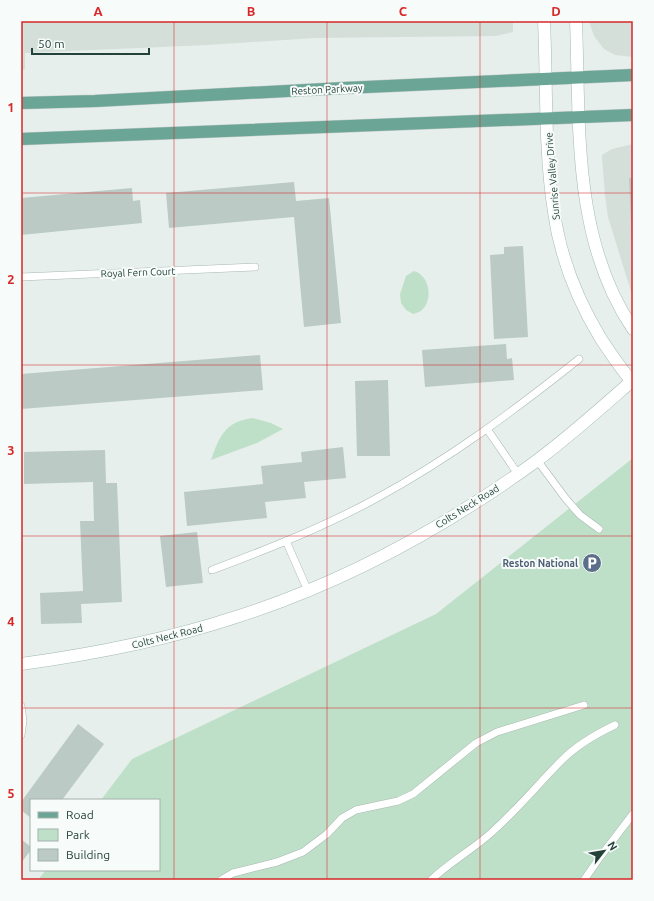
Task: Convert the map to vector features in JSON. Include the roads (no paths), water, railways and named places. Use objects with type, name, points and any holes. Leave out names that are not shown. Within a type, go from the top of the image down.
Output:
[{"type":"main road","name":"Sunrise Valley Drive","points":[[544,21],[550,171],[554,212],[563,254],[589,317],[616,362],[632,382]]},
{"type":"main road","points":[[576,21],[579,118],[586,202],[595,247],[604,275],[633,329]]},
{"type":"main road","name":"Reston Parkway","points":[[21,103],[95,101],[633,75]]},
{"type":"main road","points":[[21,139],[633,115]]},
{"type":"main road","name":"Colts Neck Road","points":[[21,664],[94,653],[180,633],[241,616],[308,591],[358,567],[456,514],[537,460],[632,382]]},
{"type":"lane","name":"Royal Fern Court","points":[[21,277],[255,267]]},
{"type":"lane","points":[[212,570],[286,542],[365,505],[443,458],[487,429],[518,407],[579,358]]},
{"type":"lane","points":[[487,429],[518,474]]},
{"type":"lane","points":[[537,460],[580,515],[599,528]]},
{"type":"lane","points":[[286,542],[308,591]]},
{"type":"lane","points":[[221,880],[233,873],[277,862],[303,852],[327,834],[342,818],[356,810],[398,801],[413,794],[476,744],[497,732],[584,705]]},
{"type":"lane","points":[[21,706],[23,721],[21,735]]},
{"type":"lane","points":[[431,880],[490,834],[563,759],[582,744],[615,724]]},
{"type":"lane","points":[[584,880],[633,814]]},
{"type":"place","name":"Reston National","points":[[592,563]]}]
